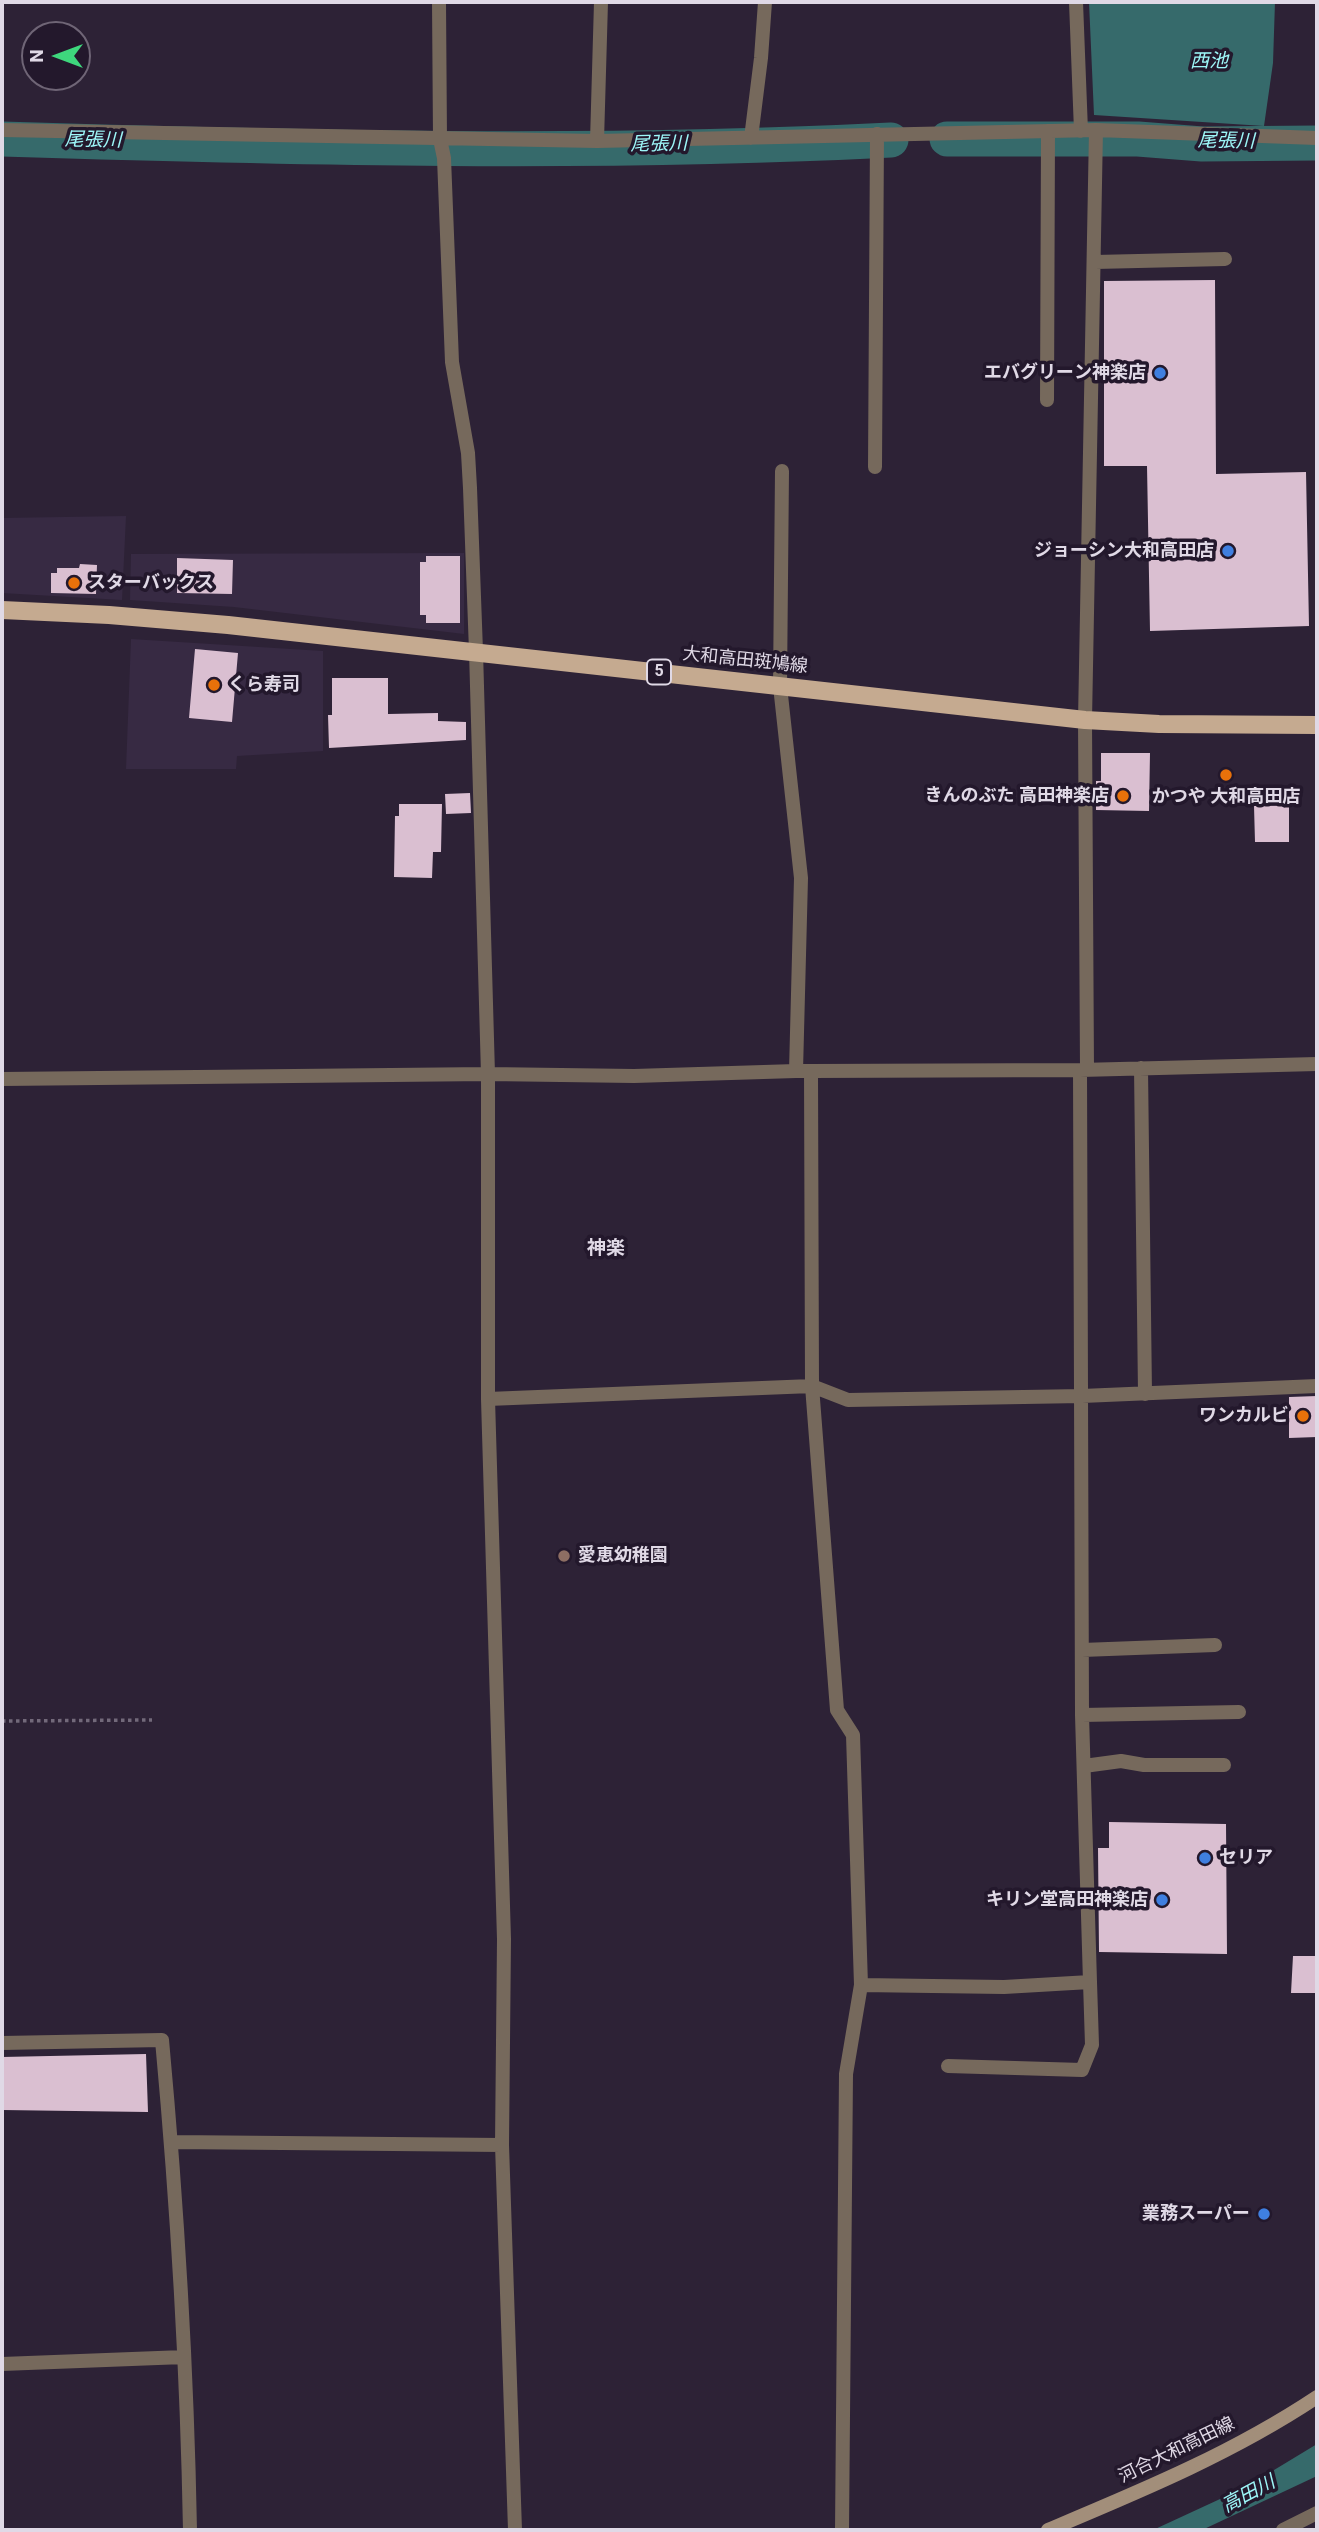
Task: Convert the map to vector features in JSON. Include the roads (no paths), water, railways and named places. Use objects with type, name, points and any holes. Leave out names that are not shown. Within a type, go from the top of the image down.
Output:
[{"type":"main road","name":"大和高田斑鳩線","points":[[2,610],[110,615],[228,625],[1086,720],[1159,724],[1317,725]]},
{"type":"main road","name":"河合大和高田線","points":[[1048,2530],[1225,2452],[1283,2420],[1317,2397]]},
{"type":"street","points":[[439,2],[440,139],[444,158],[452,362],[468,453],[476,651],[488,1074],[488,1399],[503,1925],[502,2145],[515,2530]]},
{"type":"street","points":[[597,141],[601,2]]},
{"type":"street","points":[[751,138],[765,2]]},
{"type":"street","points":[[948,2066],[1082,2070],[1092,2045],[1082,1715],[1082,1396],[1086,720],[1095,262],[1092,135],[1076,2]]},
{"type":"street","points":[[2,130],[597,141],[1048,138],[1092,135],[1317,138]]},
{"type":"street","points":[[1047,400],[1048,138]]},
{"type":"street","points":[[875,467],[877,140]]},
{"type":"street","points":[[1095,262],[1225,259]]},
{"type":"street","points":[[782,471],[780,686],[801,878],[796,1072]]},
{"type":"street","points":[[2,1079],[488,1074],[634,1076],[1317,1064]]},
{"type":"street","points":[[1141,1068],[1144,1394]]},
{"type":"street","points":[[811,1071],[812,1386],[837,1710],[853,1735],[862,1985],[846,2074],[842,2530]]},
{"type":"street","points":[[488,1399],[812,1386],[848,1400],[1082,1396],[1317,1386]]},
{"type":"street","points":[[1082,1650],[1215,1645]]},
{"type":"street","points":[[1082,1715],[1239,1712]]},
{"type":"street","points":[[1083,1766],[1121,1761],[1144,1765],[1224,1765]]},
{"type":"street","points":[[862,1985],[1004,1987],[1090,1982]]},
{"type":"street","points":[[2,2043],[162,2040],[172,2142],[190,2530]]},
{"type":"street","points":[[172,2142],[502,2145]]},
{"type":"street","points":[[2,2364],[184,2357]]},
{"type":"street","points":[[1283,2530],[1317,2513]]},
{"type":"water","name":"西池","points":[[1089,2],[1275,2],[1273,63],[1264,126],[1094,115]]},
{"type":"water","name":"高田川","points":[[1317,2444],[1317,2476],[1202,2530],[1153,2530],[1246,2487]]},
{"type":"waterway","name":"尾張川","points":[[2,139],[557,149],[891,140]]},
{"type":"waterway","name":"尾張川","points":[[947,139],[1138,139],[1202,144],[1317,143]]},
{"type":"place","name":"エバグリーン神楽店","points":[[1160,373]]},
{"type":"place","name":"ジョーシン大和高田店","points":[[1228,551]]},
{"type":"place","name":"スターバックス","points":[[74,583]]},
{"type":"place","name":"くら寿司","points":[[214,685]]},
{"type":"place","name":"かつや 大和高田店","points":[[1226,775]]},
{"type":"place","name":"きんのぶた 高田神楽店","points":[[1123,796]]},
{"type":"place","name":"ワンカルビ","points":[[1303,1416]]},
{"type":"place","name":"愛恵幼稚園","points":[[564,1556]]},
{"type":"place","name":"セリア","points":[[1205,1858]]},
{"type":"place","name":"キリン堂高田神楽店","points":[[1162,1900]]},
{"type":"place","name":"業務スーパー","points":[[1264,2214]]},
{"type":"district","name":"神楽","points":[[606,1249]]}]
